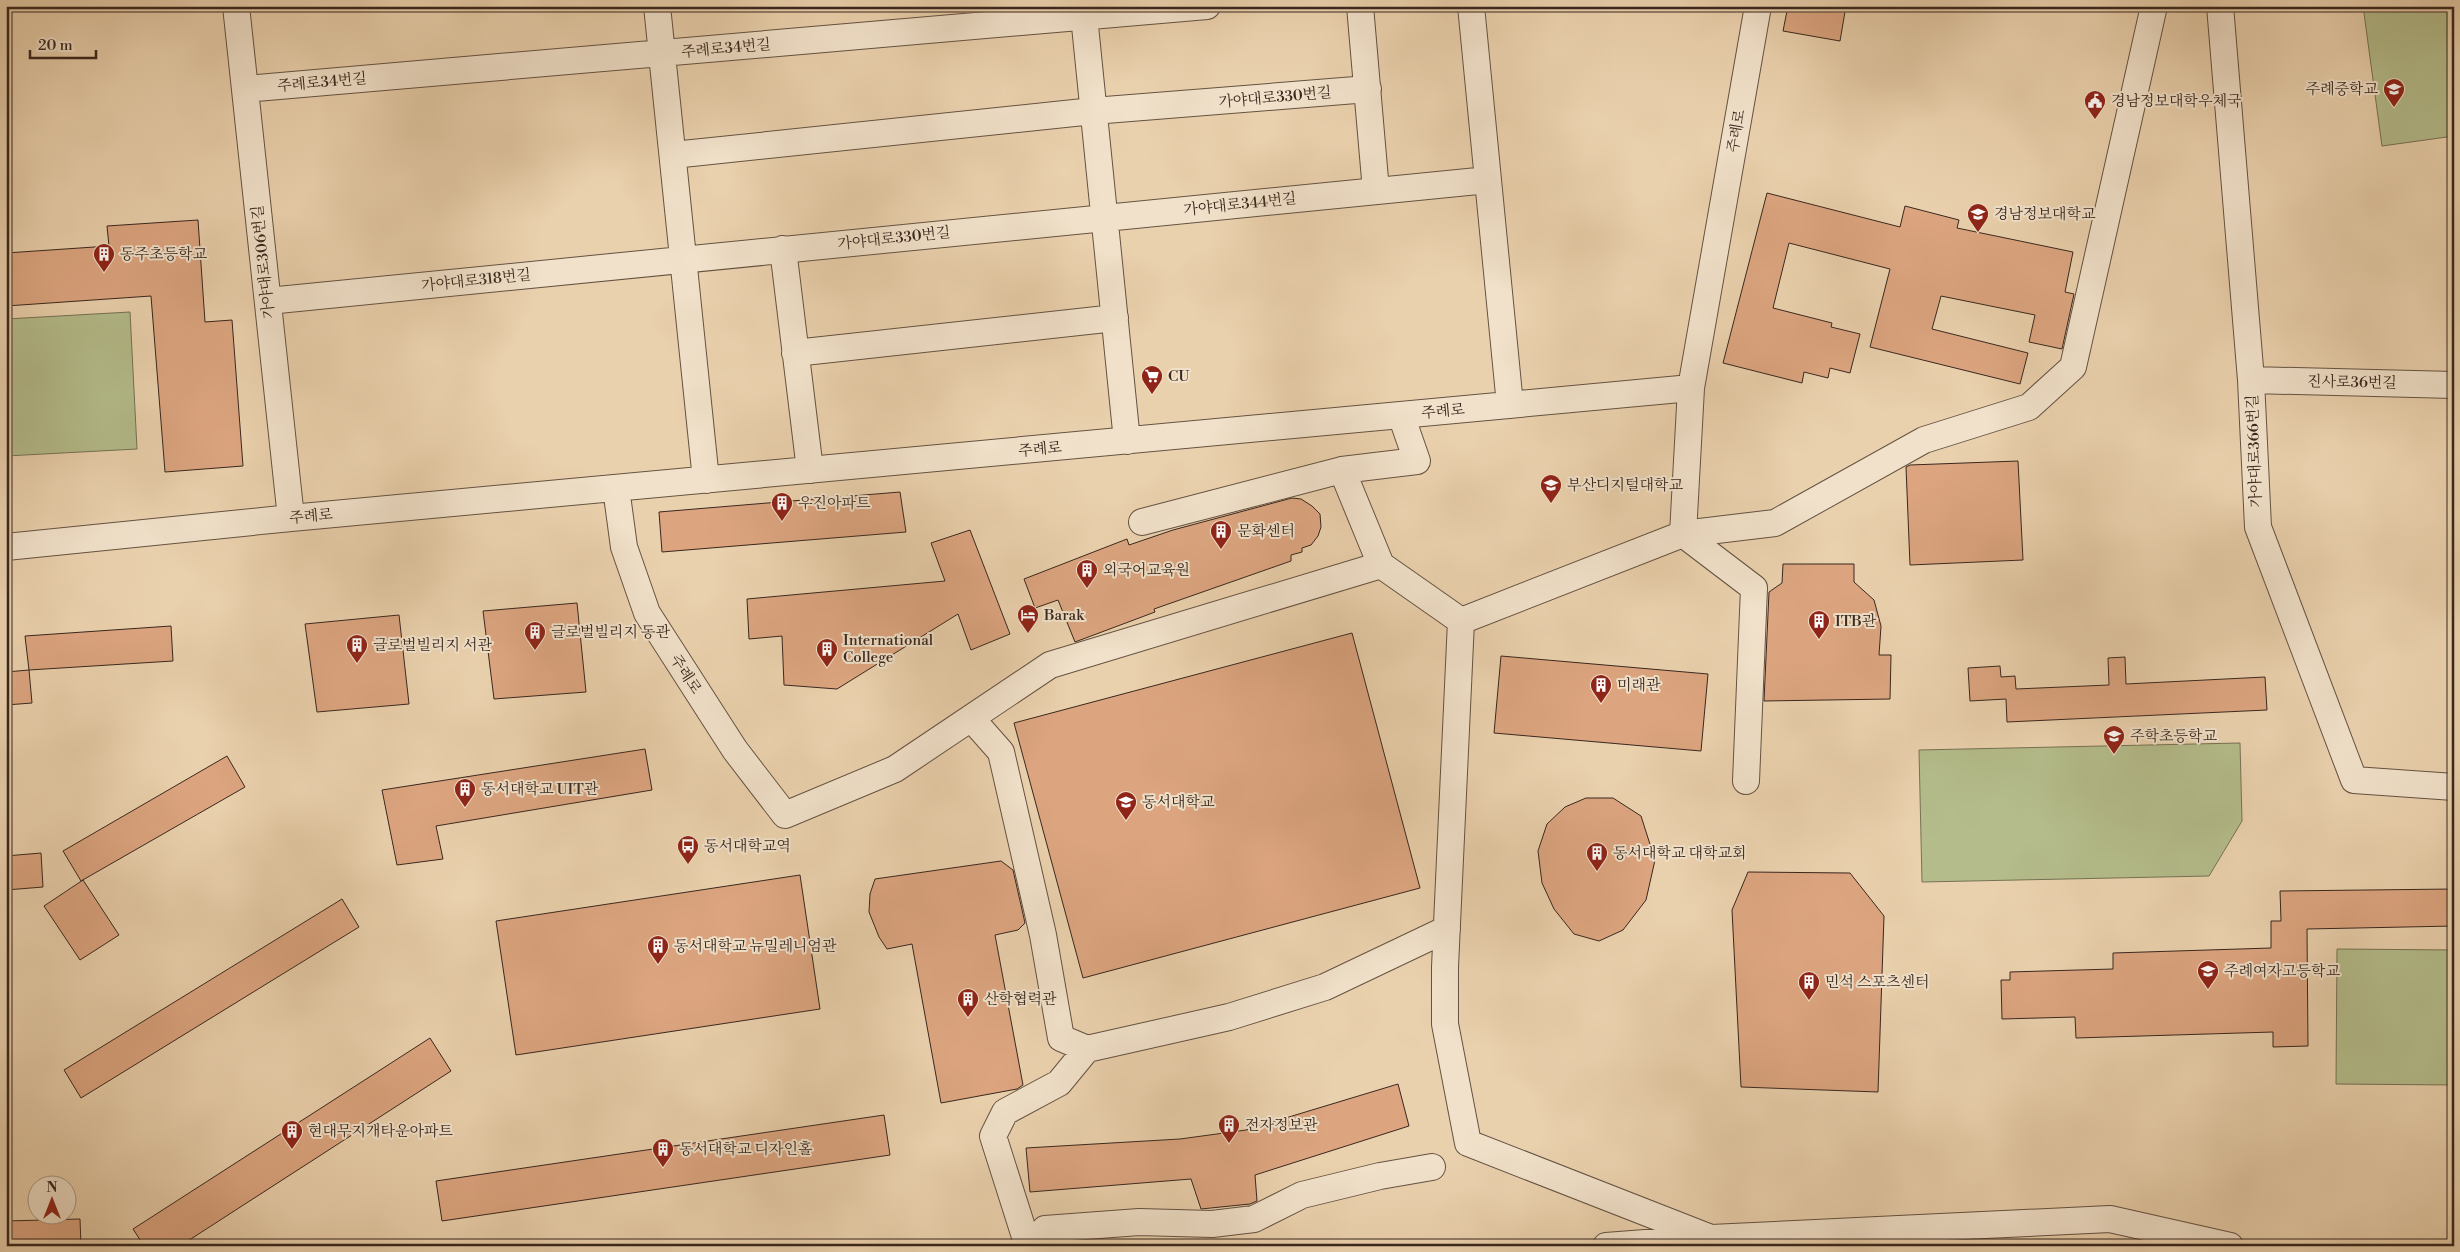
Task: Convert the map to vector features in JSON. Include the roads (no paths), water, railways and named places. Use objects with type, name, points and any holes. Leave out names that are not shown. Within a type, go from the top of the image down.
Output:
[{"type":"street","name":"가야대로306번길","points":[[236,6],[291,518]]},
{"type":"street","points":[[657,6],[706,480]]},
{"type":"street","name":"주례로34번길","points":[[244,89],[662,53],[1083,12],[1207,6]]},
{"type":"street","points":[[1360,6],[1376,191]]},
{"type":"street","points":[[1471,6],[1510,405]]},
{"type":"street","name":"주례로","points":[[6,547],[291,518],[1691,388],[1758,6]]},
{"type":"street","points":[[1461,621],[1683,534],[1775,523],[1924,440],[2029,407],[2073,367],[2154,6]]},
{"type":"street","name":"가야대로366번길","points":[[2220,6],[2251,380],[2258,527],[2354,780],[2454,787]]},
{"type":"street","points":[[1083,12],[1127,441]]},
{"type":"street","name":"가야대로330번길","points":[[673,155],[1094,111],[1368,89]]},
{"type":"street","name":"가야대로344번길","points":[[1105,218],[1488,180]]},
{"type":"street","name":"가야대로330번길","points":[[683,259],[1105,218]]},
{"type":"street","points":[[782,249],[810,470]]},
{"type":"street","name":"가야대로318번길","points":[[268,301],[683,259]]},
{"type":"street","points":[[795,353],[1115,318]]},
{"type":"street","name":"진사로36번길","points":[[2251,380],[2454,385]]},
{"type":"street","points":[[1683,534],[1691,388]]},
{"type":"street","points":[[1142,522],[1342,470],[1417,461],[1401,415]]},
{"type":"street","points":[[1342,470],[1381,565],[1461,621]]},
{"type":"street","name":"주례로","points":[[616,488],[624,548],[646,613],[735,750],[785,815],[895,769],[971,718]]},
{"type":"street","points":[[1683,534],[1754,588],[1746,781]]},
{"type":"street","points":[[1381,565],[1050,664],[971,718],[1001,752],[1043,935],[1060,1038],[1087,1048],[1229,1017],[1325,987],[1447,929]]},
{"type":"street","points":[[1461,621],[1447,929],[1445,1024],[1468,1143],[1711,1238]]},
{"type":"street","points":[[1028,1246],[993,1136],[1005,1112],[1059,1083],[1087,1048]]},
{"type":"street","points":[[1032,1246],[1045,1230],[1139,1222],[1212,1224],[1254,1218],[1302,1195],[1380,1176],[1432,1167]]},
{"type":"street","points":[[1606,1246],[1711,1238],[2110,1219],[2230,1246]]},
{"type":"place","name":"주례중학교","points":[[2394,108]]},
{"type":"place","name":"경남정보대학우체국","points":[[2095,120]]},
{"type":"place","name":"경남정보대학교","points":[[1978,233]]},
{"type":"place","name":"동주초등학교","points":[[104,273]]},
{"type":"place","name":"CU","points":[[1152,395]]},
{"type":"place","name":"부산디지털대학교","points":[[1551,504]]},
{"type":"place","name":"우진아파트","points":[[782,522]]},
{"type":"place","name":"문화센터","points":[[1221,550]]},
{"type":"place","name":"외국어교육원","points":[[1087,589]]},
{"type":"place","name":"Barak","points":[[1028,634]]},
{"type":"place","name":"ITB관","points":[[1819,640]]},
{"type":"place","name":"글로벌빌리지 동관","points":[[535,651]]},
{"type":"place","name":"글로벌빌리지 서관","points":[[357,664]]},
{"type":"place","name":"International College","points":[[827,668]]},
{"type":"place","name":"미래관","points":[[1601,704]]},
{"type":"place","name":"주학초등학교","points":[[2114,755]]},
{"type":"place","name":"동서대학교 UIT관","points":[[465,808]]},
{"type":"place","name":"동서대학교","points":[[1126,821]]},
{"type":"place","name":"동서대학교역","points":[[688,865]]},
{"type":"place","name":"동서대학교 대학교회","points":[[1597,872]]},
{"type":"place","name":"동서대학교 뉴밀레니엄관","points":[[658,965]]},
{"type":"place","name":"주례여자고등학교","points":[[2208,990]]},
{"type":"place","name":"민석 스포츠센터","points":[[1809,1001]]},
{"type":"place","name":"산학협력관","points":[[968,1018]]},
{"type":"place","name":"전자정보관","points":[[1229,1144]]},
{"type":"place","name":"현대무지개타운아파트","points":[[292,1150]]},
{"type":"place","name":"동서대학교 디자인홀","points":[[663,1168]]}]
